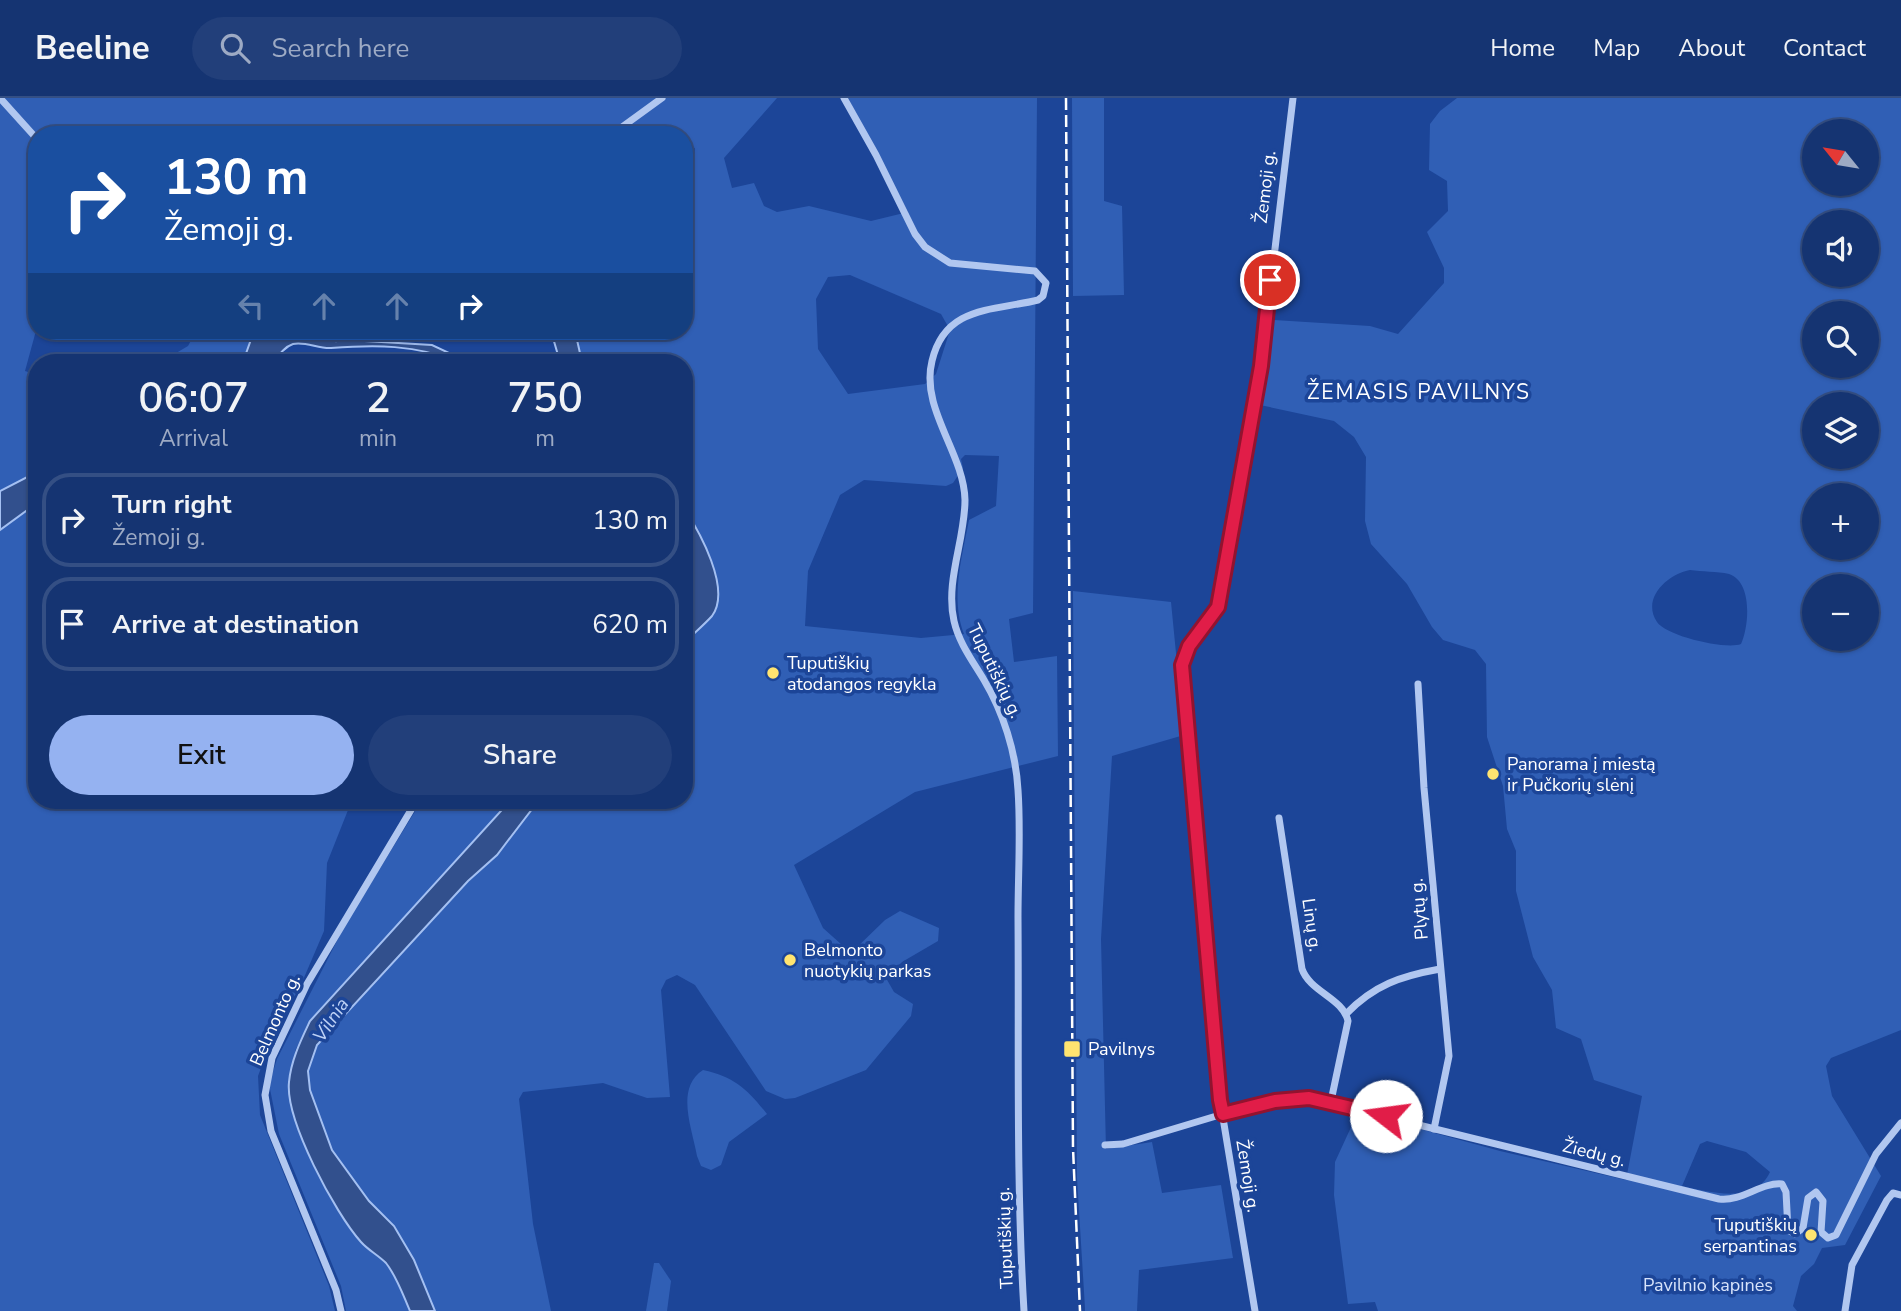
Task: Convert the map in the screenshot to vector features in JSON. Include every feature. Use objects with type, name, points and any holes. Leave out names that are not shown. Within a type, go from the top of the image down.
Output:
[{"type":"street","points":[[0,98],[28,129]]},
{"type":"street","points":[[623,126],[662,98]]},
{"type":"street","name":"Tuputiškių g.","points":[[844,98],[915,234],[934,254],[950,262],[969,266],[1003,266],[1035,271],[1046,283],[1043,296],[1038,300],[977,310],[963,317],[950,328],[941,341],[930,370],[934,403],[965,495],[964,527],[954,577],[952,614],[967,654],[1004,718],[1018,788],[1018,1166],[1024,1311]]},
{"type":"street","name":"Žemoji g.","points":[[1255,1311],[1223,1114],[1182,665],[1189,646],[1218,607],[1261,366],[1293,98]]},
{"type":"street","name":"Plytų g.","points":[[1418,684],[1449,1056],[1434,1129]]},
{"type":"street","name":"Belmonto g.","points":[[341,1311],[336,1290],[271,1131],[266,1109],[266,1077],[307,984],[412,809]]},
{"type":"street","name":"Linų g.","points":[[1279,818],[1304,976],[1346,1014]]},
{"type":"street","points":[[1331,1101],[1347,1029],[1346,1014],[1361,999],[1386,982],[1440,969]]},
{"type":"street","name":"Žiedų g.","points":[[1105,1145],[1123,1144],[1223,1114],[1294,1098],[1331,1101],[1719,1199],[1742,1197],[1774,1183],[1782,1184],[1786,1192],[1788,1230],[1795,1234],[1803,1228],[1808,1198],[1816,1192],[1823,1201],[1821,1232],[1828,1238],[1836,1235],[1876,1154],[1901,1123]]},
{"type":"street","points":[[1845,1311],[1852,1265],[1888,1200],[1893,1193],[1901,1195]]},
{"type":"green space","points":[[0,98],[777,98],[724,158],[732,188],[754,183],[764,206],[777,212],[809,206],[871,221],[908,212],[848,98],[1037,98],[1033,613],[1009,619],[1014,662],[1057,656],[1058,756],[915,792],[794,865],[823,928],[851,953],[885,920],[900,911],[939,928],[938,941],[902,962],[886,978],[894,992],[913,1004],[911,1016],[866,1070],[795,1098],[785,1099],[766,1091],[695,985],[677,975],[666,980],[661,990],[670,1097],[647,1098],[603,1083],[523,1092],[519,1099],[533,1224],[551,1311],[435,1311],[414,1260],[394,1226],[369,1201],[332,1150],[310,1090],[308,1071],[317,1045],[468,881],[497,855],[532,809],[693,809],[693,634],[713,614],[700,533],[693,522],[693,354],[580,354],[577,340],[693,340],[693,126],[28,126],[28,340],[33,340],[25,371],[28,372],[28,477],[0,491]],"holes":[[[850,275],[941,314],[950,330],[936,374],[925,384],[848,394],[818,349],[816,299],[828,277]],[[965,455],[999,456],[996,506],[969,520],[963,548],[958,606],[964,634],[921,638],[805,626],[808,571],[840,495],[864,480],[946,486],[953,483],[963,468],[961,459]]]},
{"type":"green space","points":[[1072,98],[1104,98],[1104,201],[1122,206],[1124,295],[1073,296]]},
{"type":"green space","name":"Pavilnio kapinės","points":[[1457,98],[1901,98],[1901,1030],[1831,1058],[1826,1066],[1832,1096],[1881,1176],[1845,1245],[1822,1248],[1814,1264],[1801,1276],[1793,1306],[1797,1311],[1378,1311],[1375,1302],[1348,1304],[1334,1195],[1335,1162],[1358,1112],[1500,1151],[1626,1180],[1642,1096],[1594,1080],[1581,1039],[1556,1028],[1552,990],[1533,957],[1516,891],[1516,851],[1507,829],[1503,786],[1487,737],[1486,664],[1475,650],[1443,640],[1432,627],[1407,584],[1371,544],[1365,521],[1366,457],[1354,437],[1334,421],[1260,405],[1274,320],[1370,326],[1398,334],[1444,283],[1444,268],[1427,232],[1448,211],[1447,181],[1429,170],[1430,124],[1440,111]],"holes":[[[1690,570],[1724,573],[1737,579],[1742,586],[1747,606],[1746,627],[1741,644],[1723,645],[1684,637],[1657,622],[1652,604],[1655,596],[1659,588],[1682,572]],[[1707,1141],[1746,1152],[1770,1172],[1763,1182],[1743,1193],[1718,1193],[1682,1186],[1700,1144]]]},
{"type":"green space","points":[[191,340],[251,340],[246,354],[174,354],[188,346]]},
{"type":"green space","points":[[28,510],[28,809],[348,809],[327,863],[324,931],[300,987],[277,1025],[258,1076],[260,1115],[329,1286],[335,1311],[0,1311],[0,530]]},
{"type":"green space","points":[[1073,591],[1171,602],[1184,735],[1112,756],[1101,939],[1106,1149],[1152,1142],[1162,1193],[1221,1185],[1233,1258],[1139,1270],[1137,1311],[1085,1311],[1077,1178]]},
{"type":"green space","points":[[416,809],[503,809],[310,1020],[295,1051],[338,1211],[362,1243],[386,1263],[398,1282],[410,1311],[346,1311],[341,1286],[279,1134],[269,1084],[277,1059],[344,927]]},
{"type":"green space","points":[[703,1070],[724,1076],[740,1085],[767,1114],[729,1142],[721,1165],[711,1170],[701,1166],[697,1156],[687,1098],[694,1078]]},
{"type":"green space","points":[[654,1263],[659,1263],[671,1281],[667,1311],[646,1311]]},
{"type":"water","points":[[251,340],[348,340],[432,345],[451,354],[434,354],[395,347],[326,348],[298,343],[287,347],[280,354],[246,354]]},
{"type":"water","points":[[554,340],[577,340],[580,354],[558,354]]},
{"type":"water","points":[[28,477],[28,510],[0,530],[0,491]]},
{"type":"water","points":[[693,523],[705,545],[716,576],[717,605],[712,616],[693,634]]},
{"type":"water","name":"Vilnia","points":[[503,809],[532,809],[497,855],[468,881],[317,1045],[308,1071],[310,1090],[332,1150],[369,1201],[394,1226],[414,1260],[435,1311],[410,1311],[390,1268],[364,1245],[338,1210],[303,1142],[290,1099],[289,1082],[297,1050],[310,1021]]},
{"type":"railway","points":[[1066,98],[1073,1148],[1080,1311]]},
{"type":"place","name":"Tuputiškių atodangos regykla","points":[[773,673]]},
{"type":"place","name":"Panorama į miestą ir Pučkorių slėnį","points":[[1493,774]]},
{"type":"place","name":"Belmonto nuotykių parkas","points":[[790,960]]},
{"type":"place","name":"Pavilnys","points":[[1072,1049]]},
{"type":"place","name":"Tuputiškių serpantinas","points":[[1811,1235]]},
{"type":"district","name":"ŽEMASIS PAVILNYS","points":[[1419,392]]},
{"type":"route","points":[[1270,280],[1261,366],[1218,607],[1189,646],[1182,665],[1220,1100],[1223,1114],[1275,1101],[1309,1098],[1386,1116]]}]
